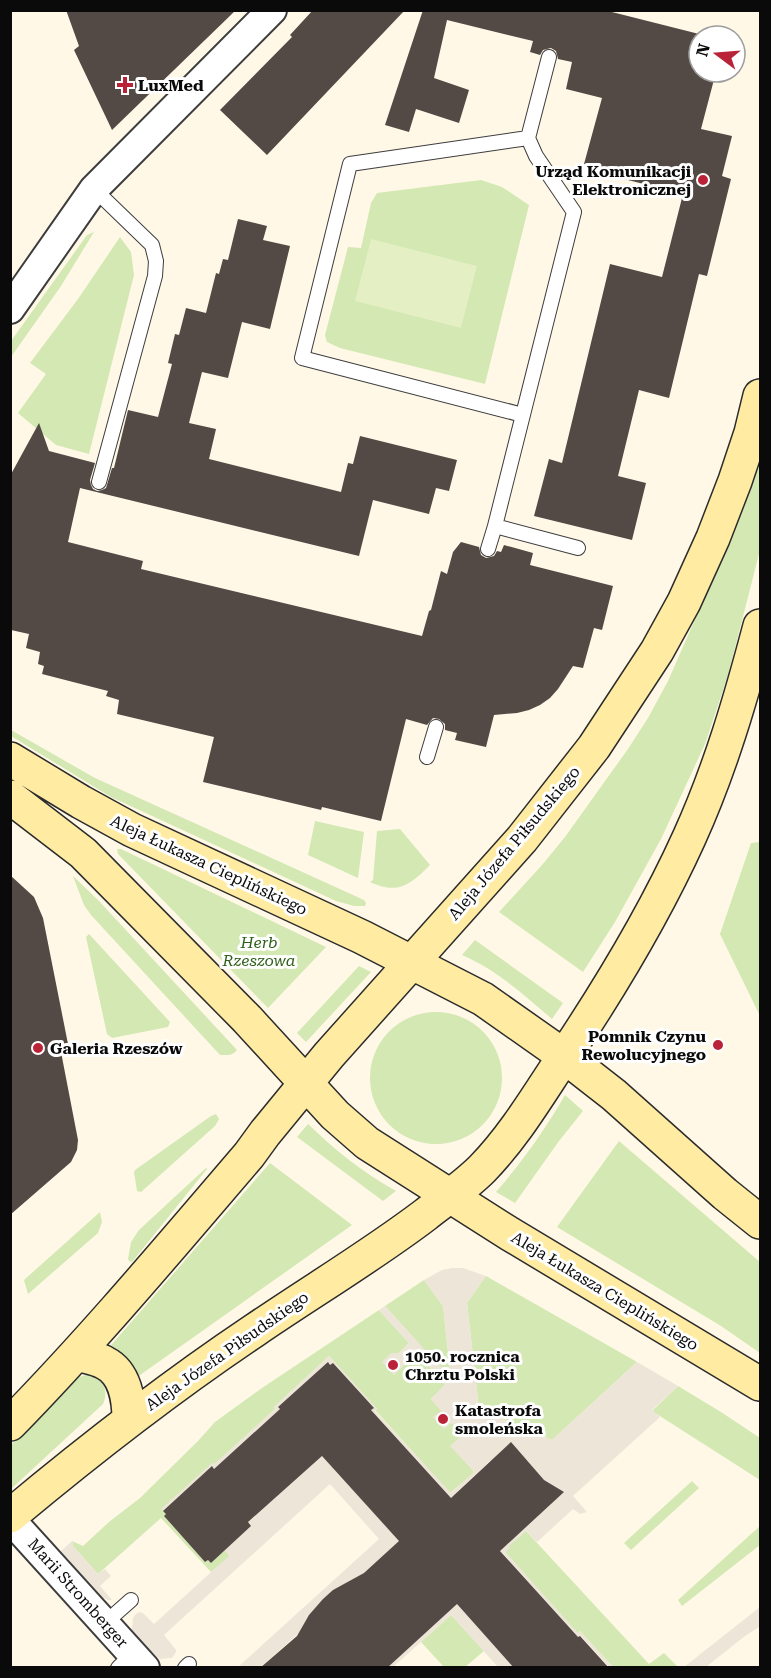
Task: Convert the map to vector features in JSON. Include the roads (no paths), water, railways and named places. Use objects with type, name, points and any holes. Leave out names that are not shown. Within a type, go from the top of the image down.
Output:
[{"type":"main road","name":"Aleja Józefa Piłsudskiego","points":[[306,1084],[329,1055],[514,848],[594,747],[657,651],[684,602],[713,538],[751,433],[760,396]]},
{"type":"main road","points":[[760,626],[745,684],[708,794],[690,837],[640,937],[602,1000],[564,1056],[614,1095],[725,1194],[760,1222]]},
{"type":"main road","name":"Aleja Łukasza Cieplińskiego","points":[[10,759],[132,830],[278,897],[483,999],[564,1056]]},
{"type":"main road","points":[[10,797],[83,853],[239,1011],[306,1084],[249,1155],[77,1354],[10,1424]]},
{"type":"main road","name":"Aleja Józefa Piłsudskiego","points":[[10,1518],[69,1467],[129,1420],[253,1332],[389,1242],[480,1171],[511,1136],[564,1056]]},
{"type":"main road","name":"Aleja Łukasza Cieplińskiego","points":[[306,1084],[335,1115],[367,1143],[510,1234],[760,1384]]},
{"type":"main road","points":[[77,1354],[109,1365],[118,1375],[129,1407],[129,1420]]},
{"type":"street","points":[[10,309],[19,288],[94,189],[272,10]]},
{"type":"street","name":"Marii Stromberger","points":[[10,1518],[105,1623],[129,1666]]},
{"type":"lane","points":[[488,549],[574,212],[536,156],[528,138],[549,57]]},
{"type":"lane","points":[[523,415],[302,358],[350,164],[528,138]]},
{"type":"lane","points":[[94,189],[152,246],[156,261],[156,276],[99,482]]},
{"type":"lane","points":[[495,526],[578,548]]},
{"type":"lane","points":[[427,757],[436,727]]},
{"type":"lane","points":[[105,1623],[131,1600]]},
{"type":"place","name":"LuxMed","points":[[125,85]]},
{"type":"place","name":"Urząd Komunikacji Elektronicznej","points":[[703,180]]},
{"type":"place","name":"Pomnik Czynu Rewolucyjnego","points":[[718,1045]]},
{"type":"place","name":"Galeria Rzeszów","points":[[38,1048]]},
{"type":"place","name":"1050. rocznica Chrztu Polski","points":[[393,1365]]},
{"type":"place","name":"Katastrofa smoleńska","points":[[443,1419]]},
{"type":"park label","name":"Herb Rzeszowa","points":[[259,951]]}]
